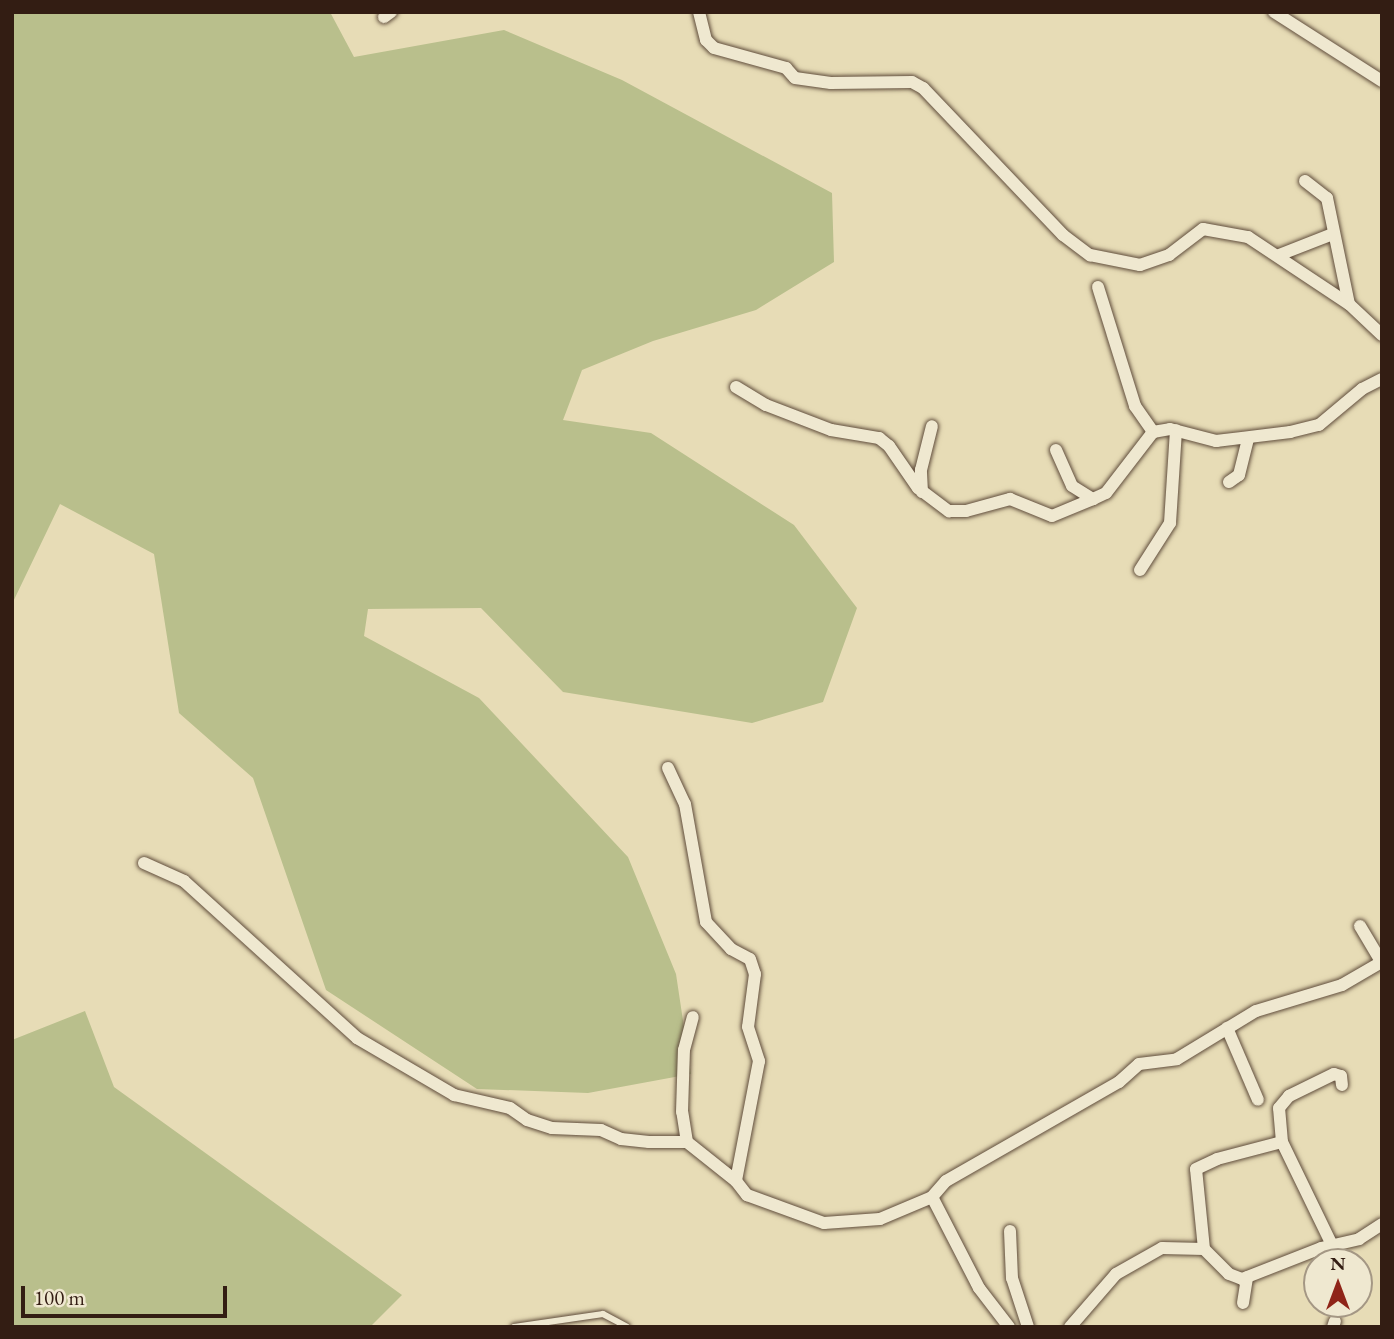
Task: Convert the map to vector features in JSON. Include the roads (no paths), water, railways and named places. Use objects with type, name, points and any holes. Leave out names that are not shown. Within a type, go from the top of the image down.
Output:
[{"type":"street","points":[[699,12],[706,40],[714,48],[786,68],[795,78],[888,85],[912,82],[923,88],[1063,235],[1090,255],[1107,261],[1155,263],[1203,229],[1248,237],[1279,255],[1349,304],[1382,335]]},
{"type":"street","points":[[1274,12],[1284,15],[1382,81]]},
{"type":"street","points":[[1305,181],[1327,198],[1349,304]]},
{"type":"street","points":[[1279,255],[1333,234]]},
{"type":"street","points":[[1098,288],[1135,406],[1153,432]]},
{"type":"street","points":[[736,387],[766,405],[831,429],[879,438],[889,446],[922,492],[949,510],[966,511],[1010,499],[1044,516],[1106,493],[1153,432],[1176,430],[1216,441],[1248,439],[1319,425],[1362,388],[1382,379]]},
{"type":"street","points":[[922,492],[921,470],[932,426]]},
{"type":"street","points":[[1140,569],[1170,523],[1176,430]]},
{"type":"street","points":[[1229,482],[1239,475],[1248,439]]},
{"type":"street","points":[[1056,450],[1072,486],[1093,499]]},
{"type":"street","points":[[668,768],[685,804],[706,922],[731,949],[750,959],[755,974],[748,1027],[759,1061],[736,1181]]},
{"type":"street","points":[[144,863],[184,881],[357,1038],[454,1096],[510,1108],[527,1120],[552,1128],[601,1130],[621,1139],[649,1142],[687,1142],[736,1181],[747,1195],[824,1223],[880,1219],[932,1197],[946,1181],[1119,1082],[1139,1064],[1177,1059],[1227,1028],[1275,1003],[1342,985],[1381,963],[1360,926]]},
{"type":"street","points":[[687,1142],[682,1112],[684,1050],[693,1017]]},
{"type":"street","points":[[1227,1028],[1258,1100]]},
{"type":"street","points":[[1332,1245],[1282,1142],[1279,1108],[1289,1096],[1334,1074],[1341,1076],[1342,1085]]},
{"type":"street","points":[[1204,1249],[1206,1235],[1196,1169],[1217,1159],[1282,1142]]},
{"type":"street","points":[[932,1197],[979,1288],[1009,1327]]},
{"type":"street","points":[[1070,1327],[1088,1302],[1137,1258],[1162,1248],[1204,1249],[1229,1274],[1247,1277],[1332,1245],[1359,1239],[1382,1224]]},
{"type":"street","points":[[1010,1231],[1012,1278],[1028,1327]]},
{"type":"street","points":[[1243,1303],[1247,1277]]},
{"type":"lane","points":[[514,1327],[603,1314],[627,1327]]}]
